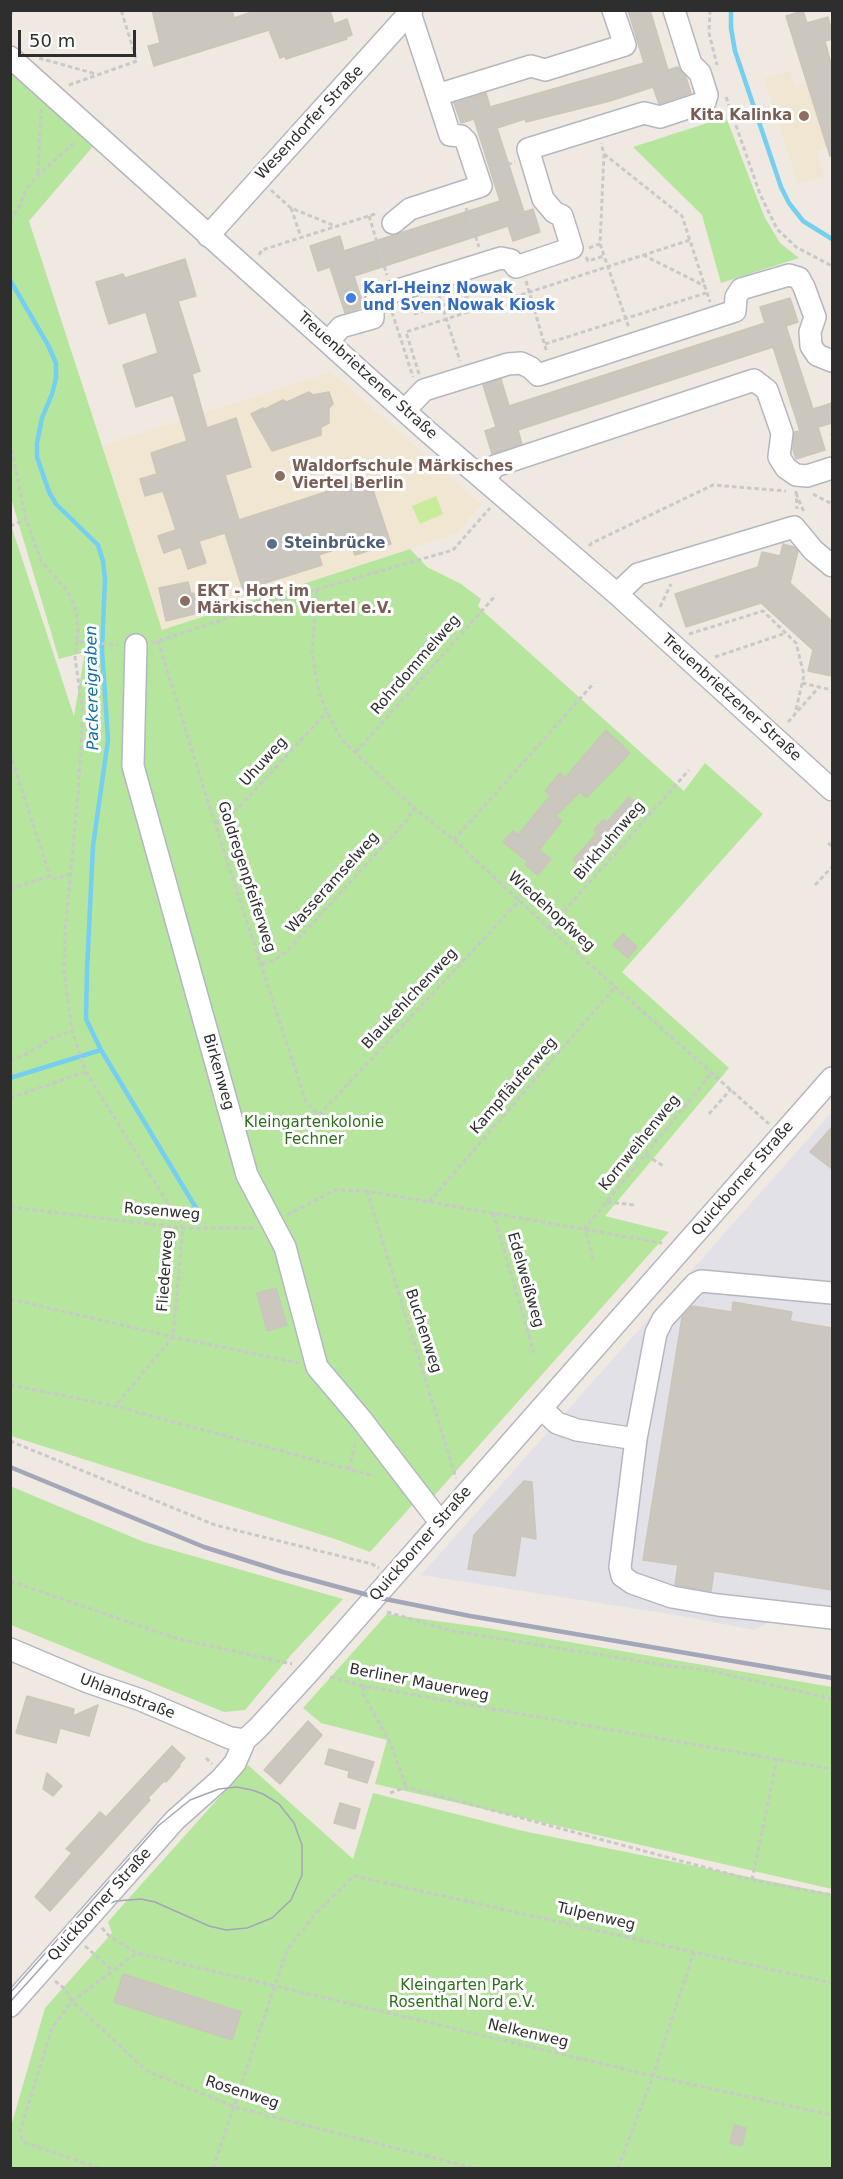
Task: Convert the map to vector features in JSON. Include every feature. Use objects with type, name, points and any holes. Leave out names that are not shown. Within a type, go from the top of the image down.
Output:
[{"type":"street","points":[[437,95],[531,66],[545,70],[625,45],[613,10]]},
{"type":"street","points":[[329,341],[341,327],[373,318],[373,305],[382,295],[389,292],[484,263],[506,258],[516,267],[572,248],[562,216],[554,212],[543,199],[528,149],[644,113],[660,117],[705,102],[707,95],[700,73],[691,64],[674,10]]},
{"type":"street","points":[[393,223],[410,209],[481,186],[466,141],[461,136],[450,135],[411,12]]},
{"type":"street","name":"Wesendorfer Straße","points":[[208,236],[411,12]]},
{"type":"street","name":"Treuenbrietzener Straße","points":[[10,57],[208,236],[329,341],[416,398],[484,480],[617,594],[832,790]]},
{"type":"street","points":[[416,398],[465,377],[508,364],[521,363],[531,368],[537,375],[735,311],[736,297],[741,289],[789,275],[799,278],[814,317],[810,332],[811,346],[817,355],[832,361]]},
{"type":"street","points":[[484,480],[495,466],[754,380],[767,390],[782,433],[779,457],[786,468],[796,475],[807,476],[832,468]]},
{"type":"street","points":[[617,594],[638,574],[794,528],[813,550],[832,566]]},
{"type":"street","name":"Birkenweg","points":[[136,645],[133,766],[247,1175],[274,1222],[285,1247],[317,1367],[361,1419],[440,1522]]},
{"type":"street","name":"Quickborner Straße","points":[[10,2006],[175,1820],[221,1779],[235,1763],[245,1740],[310,1671],[832,1078]]},
{"type":"street","points":[[832,1293],[701,1281],[695,1284],[658,1325],[636,1439],[620,1567],[622,1576],[632,1583],[672,1597],[718,1605],[832,1618]]},
{"type":"street","points":[[542,1409],[557,1422],[577,1430],[636,1439]]},
{"type":"street","name":"Uhlandstraße","points":[[10,1649],[88,1682],[141,1700],[230,1738],[245,1740]]},
{"type":"path","points":[[10,16],[13,10]]},
{"type":"path","points":[[69,85],[138,61],[121,10]]},
{"type":"path","points":[[710,10],[709,33],[720,74]]},
{"type":"path","points":[[39,58],[98,74]]},
{"type":"path","points":[[725,95],[760,194],[777,229],[796,247],[832,267]]},
{"type":"path","points":[[38,175],[40,109]]},
{"type":"path","points":[[10,221],[26,189],[76,141]]},
{"type":"path","points":[[634,343],[600,244],[604,154],[682,216],[715,317]]},
{"type":"path","points":[[477,174],[531,157]]},
{"type":"path","points":[[258,180],[291,208],[335,227]]},
{"type":"path","points":[[461,192],[484,263]]},
{"type":"path","points":[[291,208],[301,238]]},
{"type":"path","points":[[259,255],[262,250],[381,212],[393,223]]},
{"type":"path","points":[[369,216],[416,398]]},
{"type":"path","points":[[416,398],[406,332],[690,240]]},
{"type":"path","points":[[593,246],[600,244]]},
{"type":"path","points":[[643,255],[705,286]]},
{"type":"path","points":[[588,261],[604,256]]},
{"type":"path","points":[[434,279],[465,377]]},
{"type":"path","points":[[526,284],[553,370]]},
{"type":"path","points":[[545,344],[707,293]]},
{"type":"path","points":[[414,314],[469,297]]},
{"type":"path","name":"Fliederweg","points":[[10,442],[26,519],[41,561],[68,592],[75,606],[78,629],[75,658],[83,713],[71,874],[64,932],[64,971],[72,1031],[86,1072],[183,1228],[173,1337]]},
{"type":"path","points":[[589,546],[713,485],[817,494],[832,504]]},
{"type":"path","points":[[796,492],[796,504]]},
{"type":"path","points":[[796,492],[803,509]]},
{"type":"path","points":[[136,645],[158,641],[317,589],[453,550],[490,507]]},
{"type":"path","points":[[10,526],[26,519]]},
{"type":"path","name":"Wiedehopfweg","points":[[317,589],[312,653],[319,692],[342,740],[414,808],[454,840],[769,1124]]},
{"type":"path","name":"Rohrdommelweg","points":[[356,752],[496,596]]},
{"type":"path","points":[[689,634],[763,611],[796,643],[804,675],[795,714]]},
{"type":"path","points":[[715,657],[786,633]]},
{"type":"path","points":[[77,641],[113,645]]},
{"type":"path","name":"Goldregenpfeiferweg","points":[[158,641],[306,1102],[319,1115]]},
{"type":"path","points":[[454,840],[594,683]]},
{"type":"path","points":[[801,683],[832,690]]},
{"type":"path","points":[[788,722],[819,687]]},
{"type":"path","name":"Uhuweg","points":[[215,824],[240,806],[327,712]]},
{"type":"path","points":[[10,753],[50,876],[55,879],[71,874]]},
{"type":"path","name":"Birkhuhnweg","points":[[549,928],[689,770]]},
{"type":"path","name":"Wasseramselweg","points":[[262,963],[274,960],[287,951],[407,819],[414,808]]},
{"type":"path","points":[[828,843],[832,846]]},
{"type":"path","points":[[815,885],[832,867]]},
{"type":"path","points":[[10,889],[50,876]]},
{"type":"path","name":"Blaukehlchenweg","points":[[319,1115],[520,900]]},
{"type":"path","name":"Kampfläuferweg","points":[[429,1202],[616,986]]},
{"type":"path","points":[[10,1060],[27,1054],[52,1038],[72,1031]]},
{"type":"path","points":[[10,1098],[86,1072]]},
{"type":"path","name":"Kornweihenweg","points":[[585,1228],[713,1073]]},
{"type":"path","points":[[710,1114],[731,1089]]},
{"type":"path","points":[[646,1155],[665,1167]]},
{"type":"path","name":"Rosenweg","points":[[10,1207],[183,1228],[264,1228],[335,1190],[367,1191],[664,1243]]},
{"type":"path","name":"Buchenweg","points":[[367,1191],[456,1478]]},
{"type":"path","points":[[607,1202],[635,1205]]},
{"type":"path","name":"Edelweißweg","points":[[494,1214],[534,1353]]},
{"type":"path","points":[[585,1228],[593,1259]]},
{"type":"path","points":[[10,1299],[173,1337],[317,1367]]},
{"type":"path","points":[[115,1406],[173,1337]]},
{"type":"path","points":[[10,1385],[115,1406],[374,1476]]},
{"type":"path","points":[[349,1470],[361,1419]]},
{"type":"path","points":[[10,1441],[215,1525],[372,1564],[391,1578]]},
{"type":"path","name":"Berliner Mauerweg","points":[[10,1581],[175,1638],[286,1662],[364,1686],[832,1769]]},
{"type":"path","points":[[375,1596],[384,1611],[452,1631],[708,1670],[832,1699]]},
{"type":"path","points":[[364,1686],[363,1694],[392,1744],[406,1787]]},
{"type":"path","points":[[752,1880],[777,1759]]},
{"type":"path","points":[[390,1793],[406,1787],[752,1880],[832,1895]]},
{"type":"path","name":"Tulpenweg","points":[[275,1986],[287,1950],[316,1913],[354,1875],[832,1983]]},
{"type":"path","name":"Nelkenweg","points":[[89,1917],[110,1937],[137,1953],[652,2076],[832,2115]]},
{"type":"path","points":[[84,1945],[113,1971]]},
{"type":"path","points":[[618,2169],[694,1952]]},
{"type":"path","points":[[99,2169],[23,2142],[20,2131],[51,2028],[72,2001],[137,1953]]},
{"type":"path","name":"Rosenweg","points":[[42,1970],[147,2071],[236,2107],[472,2169]]},
{"type":"path","points":[[213,2169],[236,2107],[275,1986]]},
{"type":"shaded area","name":"Kita Kalinka","points":[[789,71],[795,86],[832,74],[832,145],[816,151],[824,176],[798,184],[764,79]]},
{"type":"shaded area","name":"Waldorfschule Märkisches Viertel Berlin","points":[[331,372],[481,505],[457,533],[162,630],[103,446]]},
{"type":"shaded area","points":[[832,1112],[832,1607],[806,1603],[754,1630],[676,1615],[421,1575]]},
{"type":"green space","name":"Kleingartenkolonie Fechner","points":[[11,70],[95,144],[29,221],[162,630],[410,549],[427,567],[461,584],[481,599],[478,606],[485,613],[684,791],[705,763],[763,814],[622,972],[729,1068],[605,1216],[669,1232],[425,1506],[416,1501],[370,1552],[11,1436],[10,522],[74,716],[85,652],[59,659],[11,498]]},
{"type":"green space","points":[[726,117],[764,216],[780,243],[799,258],[721,283],[702,215],[633,147]]},
{"type":"green space","points":[[436,496],[443,514],[420,524],[412,506]]},
{"type":"green space","points":[[10,1486],[144,1542],[343,1599],[291,1655],[245,1710],[224,1712],[11,1625]]},
{"type":"green space","points":[[387,1614],[487,1628],[832,1687],[832,1889],[375,1784],[387,1740],[321,1723],[303,1708]]},
{"type":"green space","name":"Kleingarten Park Rosenthal Nord e.V.","points":[[248,1765],[353,1859],[373,1793],[523,1831],[832,1894],[832,2168],[11,2168],[10,2130],[45,2008],[112,1933],[108,1922]]},
{"type":"building","points":[[152,10],[232,10],[234,18],[258,10],[330,10],[334,24],[347,19],[352,35],[346,37],[347,39],[286,59],[285,56],[280,58],[269,30],[154,66],[148,46],[160,43]]},
{"type":"building","points":[[628,10],[650,10],[668,70],[678,67],[686,77],[691,93],[659,104],[653,87],[610,101],[526,122],[525,119],[497,128],[524,212],[533,209],[540,232],[513,241],[508,226],[354,276],[362,301],[360,308],[345,313],[330,267],[318,271],[310,246],[340,236],[344,251],[500,201],[474,119],[461,123],[454,103],[486,93],[490,107],[644,63]]},
{"type":"building","points":[[803,11],[807,23],[828,17],[832,32],[832,39],[825,41],[832,68],[832,155],[830,156],[786,16]]},
{"type":"building","points":[[185,259],[196,296],[178,301],[200,371],[192,374],[207,428],[236,418],[251,467],[225,475],[239,520],[369,478],[391,544],[355,555],[351,544],[319,555],[322,565],[243,590],[225,533],[199,541],[206,563],[188,569],[181,547],[164,553],[158,536],[176,530],[163,491],[145,496],[140,479],[157,474],[151,453],[187,441],[173,395],[136,407],[123,365],[158,353],[146,312],[109,324],[96,282],[123,274],[125,278]]},
{"type":"building","points":[[790,298],[798,322],[786,326],[813,409],[832,403],[832,423],[818,427],[825,450],[796,459],[793,450],[794,432],[800,431],[773,347],[518,430],[522,444],[492,454],[485,431],[496,427],[483,385],[501,379],[509,406],[765,323],[760,307]]},
{"type":"building","points":[[309,392],[313,395],[329,392],[333,404],[329,408],[329,423],[321,427],[321,435],[272,451],[251,414]]},
{"type":"building","points":[[783,544],[794,547],[798,551],[790,583],[832,621],[832,676],[808,671],[813,650],[761,603],[686,627],[675,594],[758,567],[762,552],[780,556]]},
{"type":"building","points":[[188,582],[191,594],[194,593],[198,613],[166,621],[159,588]]},
{"type":"building","points":[[606,730],[630,753],[586,798],[580,792],[556,816],[562,821],[539,850],[551,859],[538,875],[525,865],[528,862],[503,842],[513,831],[518,835],[551,795],[545,791],[560,773],[565,778]]},
{"type":"building","points":[[629,797],[638,806],[584,869],[573,860],[597,833],[594,830],[604,819],[607,822]]},
{"type":"building","points":[[623,934],[637,947],[628,958],[613,945]]},
{"type":"building","points":[[832,1127],[832,1169],[810,1152]]},
{"type":"building","points":[[276,1288],[287,1325],[267,1331],[257,1293]]},
{"type":"building","points":[[733,1302],[792,1312],[790,1321],[832,1328],[832,1590],[714,1571],[711,1591],[675,1585],[678,1565],[643,1560],[682,1317],[692,1306],[732,1312]]},
{"type":"building","points":[[524,1481],[532,1482],[536,1539],[521,1536],[515,1576],[468,1569],[474,1535]]},
{"type":"building","points":[[27,1696],[74,1709],[73,1716],[98,1705],[89,1736],[60,1728],[56,1743],[16,1733]]},
{"type":"building","points":[[308,1721],[322,1735],[280,1784],[264,1770]]},
{"type":"building","points":[[172,1746],[185,1758],[180,1766],[148,1798],[150,1800],[50,1911],[35,1897],[72,1853],[66,1849],[100,1812],[106,1817]]},
{"type":"building","points":[[329,1749],[374,1762],[367,1783],[348,1777],[349,1771],[325,1764]]},
{"type":"building","points":[[47,1773],[62,1786],[53,1796],[43,1789]]},
{"type":"building","points":[[340,1803],[360,1809],[355,1829],[334,1823]]},
{"type":"building","points":[[123,1974],[241,2012],[232,2040],[114,2002]]},
{"type":"building","points":[[734,2125],[746,2128],[742,2146],[730,2143]]},
{"type":"waterway","points":[[731,10],[735,51],[781,187],[789,203],[803,221],[832,239]]},
{"type":"waterway","name":"Packereigraben","points":[[10,280],[56,363],[56,378],[42,418],[37,457],[49,492],[56,504],[98,545],[105,579],[102,650],[108,740],[93,846],[86,1019],[101,1050],[196,1208]]},
{"type":"waterway","points":[[10,1078],[101,1050]]},
{"type":"tram line","points":[[10,1993],[158,1826],[190,1800],[219,1789],[237,1787],[252,1790],[279,1804],[294,1823],[302,1845],[302,1875],[291,1900],[272,1918],[247,1928],[226,1930],[209,1926],[155,1902],[141,1899],[116,1901],[101,1907],[83,1921],[10,2002]]},
{"type":"railway","points":[[10,1467],[204,1547],[283,1572],[375,1597],[470,1616],[832,1678]]},
{"type":"place","name":"Kita Kalinka","points":[[804,116]]},
{"type":"place","name":"Karl-Heinz Nowak und Sven Nowak Kiosk","points":[[351,298]]},
{"type":"place","name":"Waldorfschule Märkisches Viertel Berlin","points":[[280,476]]},
{"type":"place","name":"Steinbrücke","points":[[272,544]]},
{"type":"place","name":"EKT - Hort im Märkischen Viertel e.V.","points":[[185,601]]}]
